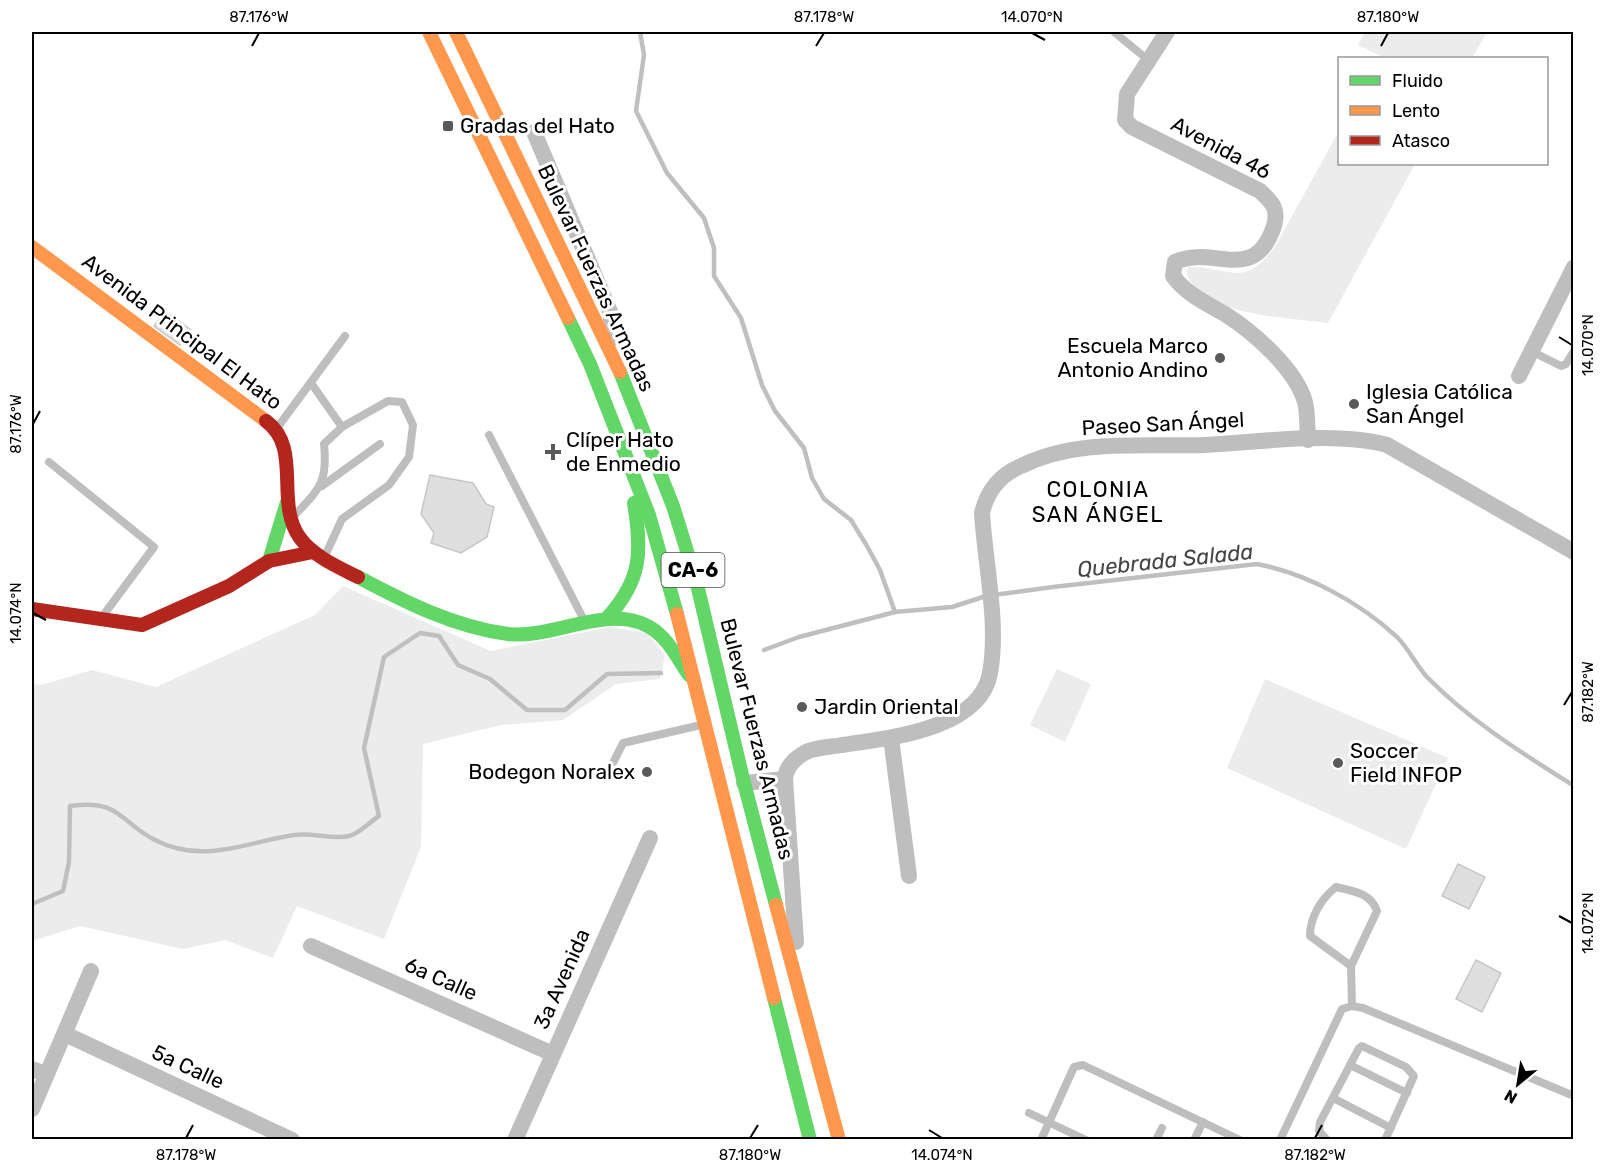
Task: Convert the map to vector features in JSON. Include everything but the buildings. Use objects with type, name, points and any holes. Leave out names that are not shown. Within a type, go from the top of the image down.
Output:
[{"type":"main road","name":"Bulevar Fuerzas Armadas","points":[[429,32],[590,364],[649,515],[810,1140]]},
{"type":"main road","name":"Bulevar Fuerzas Armadas","points":[[456,32],[611,349],[673,506],[689,558],[744,783],[839,1140]]},
{"type":"main road","name":"Avenida Principal El Hato","points":[[32,247],[277,429],[285,444],[287,500],[291,519],[299,537],[318,555],[374,585],[466,626],[530,635],[608,617],[654,629],[693,681]]},
{"type":"main road","points":[[608,617],[629,591],[636,573],[641,545],[625,452]]},
{"type":"main road","name":"Avenida Principal El Hato","points":[[268,561],[287,500]]},
{"type":"main road","points":[[32,609],[129,625],[155,622],[229,586],[268,561],[318,555]]},
{"type":"street","name":"Avenida 46","points":[[1167,32],[1147,59],[1127,94],[1125,120],[1132,127],[1260,191],[1272,202],[1277,215],[1269,240],[1256,256],[1239,261],[1184,258],[1175,262],[1173,276],[1189,292],[1232,318],[1261,342],[1280,362],[1305,402],[1308,440]]},
{"type":"street","points":[[534,132],[612,314],[611,349]]},
{"type":"street","points":[[1519,376],[1573,268]]},
{"type":"street","name":"Paseo San Ángel","points":[[784,779],[789,765],[808,751],[891,738],[954,719],[972,704],[990,674],[992,625],[982,513],[986,497],[995,484],[1019,466],[1048,456],[1087,447],[1308,440],[1375,442],[1387,445],[1574,552]]},
{"type":"street","points":[[891,738],[909,876]]},
{"type":"street","points":[[744,783],[784,779],[799,990]]},
{"type":"street","name":"3a Avenida","points":[[515,1140],[650,838]]},
{"type":"street","name":"6a Calle","points":[[311,946],[553,1054]]},
{"type":"street","points":[[32,1109],[39,1072],[65,1034],[91,971]]},
{"type":"street","name":"5a Calle","points":[[65,1034],[292,1140]]},
{"type":"lane","points":[[1113,32],[1147,59]]},
{"type":"lane","points":[[277,429],[345,336]]},
{"type":"lane","points":[[1531,351],[1561,366],[1566,364],[1574,351]]},
{"type":"lane","points":[[311,383],[342,428]]},
{"type":"lane","points":[[318,555],[342,519],[389,485],[409,457],[413,425],[402,402],[388,401],[342,428],[324,444],[326,462],[322,486]]},
{"type":"lane","points":[[489,435],[585,622]]},
{"type":"lane","points":[[291,519],[322,486],[380,444]]},
{"type":"lane","points":[[49,462],[154,548],[100,620]]},
{"type":"lane","points":[[609,771],[623,743],[704,724]]},
{"type":"lane","points":[[1351,966],[1310,936],[1310,925],[1317,910],[1326,895],[1336,887],[1360,893],[1374,901],[1377,911],[1351,966],[1352,1006]]},
{"type":"lane","points":[[1280,1140],[1342,1009],[1352,1006],[1363,1008],[1574,1096]]},
{"type":"lane","points":[[1327,1140],[1319,1131],[1359,1048],[1365,1046],[1411,1071],[1413,1076],[1385,1140]]},
{"type":"lane","points":[[1041,1140],[1074,1067],[1083,1065],[1240,1140]]},
{"type":"lane","points":[[1350,1065],[1407,1093]]},
{"type":"lane","points":[[1333,1098],[1391,1128]]},
{"type":"lane","points":[[1029,1113],[1086,1140]]},
{"type":"lane","points":[[1194,1140],[1203,1122]]},
{"type":"lane","points":[[1156,1140],[1162,1128]]},
{"type":"shaded area","points":[[1365,32],[1487,32],[1473,57],[1380,57],[1358,45]]},
{"type":"shaded area","points":[[1338,133],[1338,165],[1414,165],[1328,323],[1269,316],[1226,306],[1208,298],[1194,286],[1186,271],[1189,267],[1246,272],[1265,259],[1276,245]]},
{"type":"shaded area","points":[[343,586],[491,651],[610,627],[647,633],[665,655],[660,679],[616,684],[563,720],[501,725],[423,744],[421,847],[384,939],[297,906],[273,958],[225,940],[183,949],[80,926],[32,941],[32,683],[41,685],[92,670],[156,687],[315,615]]},
{"type":"shaded area","points":[[1057,669],[1091,684],[1065,742],[1030,725]]},
{"type":"shaded area","name":"Soccer Field INFOP","points":[[1265,679],[1448,758],[1406,849],[1227,768]]},
{"type":"waterway","points":[[640,32],[644,55],[636,111],[667,173],[704,218],[714,248],[714,276],[741,318],[762,385],[775,411],[804,448],[812,478],[824,499],[851,520],[867,546],[880,570],[895,612]]},
{"type":"waterway","name":"Quebrada Salada","points":[[764,650],[799,637],[895,612],[952,607],[986,596],[1257,564],[1314,582],[1366,612],[1397,637],[1427,677],[1461,708],[1497,736],[1574,786]]},
{"type":"waterway","name":"Quebrada Salada","points":[[32,904],[63,891],[69,862],[70,806],[87,805],[110,809],[155,840],[190,851],[225,850],[301,834],[342,837],[353,835],[361,830],[379,816],[364,748],[384,657],[420,633],[439,636],[458,665],[490,679],[527,710],[565,710],[607,674],[661,673]]},
{"type":"traffic: fast","points":[[568,318],[590,364],[649,515],[677,614]]},
{"type":"traffic: fast","points":[[620,372],[673,506],[696,580],[743,779],[776,905]]},
{"type":"traffic: fast","points":[[269,561],[287,502]]},
{"type":"traffic: fast","points":[[608,617],[628,590],[637,564],[638,536],[634,503]]},
{"type":"traffic: fast","points":[[358,577],[430,612],[488,631],[526,634],[606,619],[625,619],[643,624],[664,638],[689,675]]},
{"type":"traffic: fast","points":[[774,998],[810,1140]]},
{"type":"traffic: slow","points":[[429,32],[568,318]]},
{"type":"traffic: slow","points":[[456,32],[620,372]]},
{"type":"traffic: slow","points":[[32,247],[266,421]]},
{"type":"traffic: slow","points":[[677,614],[774,998]]},
{"type":"traffic: slow","points":[[776,905],[839,1140]]},
{"type":"traffic: jam","points":[[266,421],[277,432],[283,446],[289,509],[300,538],[319,556],[358,577]]},
{"type":"traffic: jam","points":[[32,609],[142,625],[229,586],[269,561],[313,552]]},
{"type":"place","name":"Gradas del Hato","points":[[448,126]]},
{"type":"place","name":"Escuela Marco Antonio Andino","points":[[1220,358]]},
{"type":"place","name":"Iglesia Católica San Ángel","points":[[1354,404]]},
{"type":"place","name":"Clíper Hato de Enmedio","points":[[553,452]]},
{"type":"place","name":"Jardin Oriental","points":[[802,707]]},
{"type":"place","name":"Soccer Field INFOP","points":[[1338,763]]},
{"type":"place","name":"Bodegon Noralex","points":[[647,772]]},
{"type":"district","name":"COLONIA SAN ÁNGEL","points":[[1098,502]]}]
